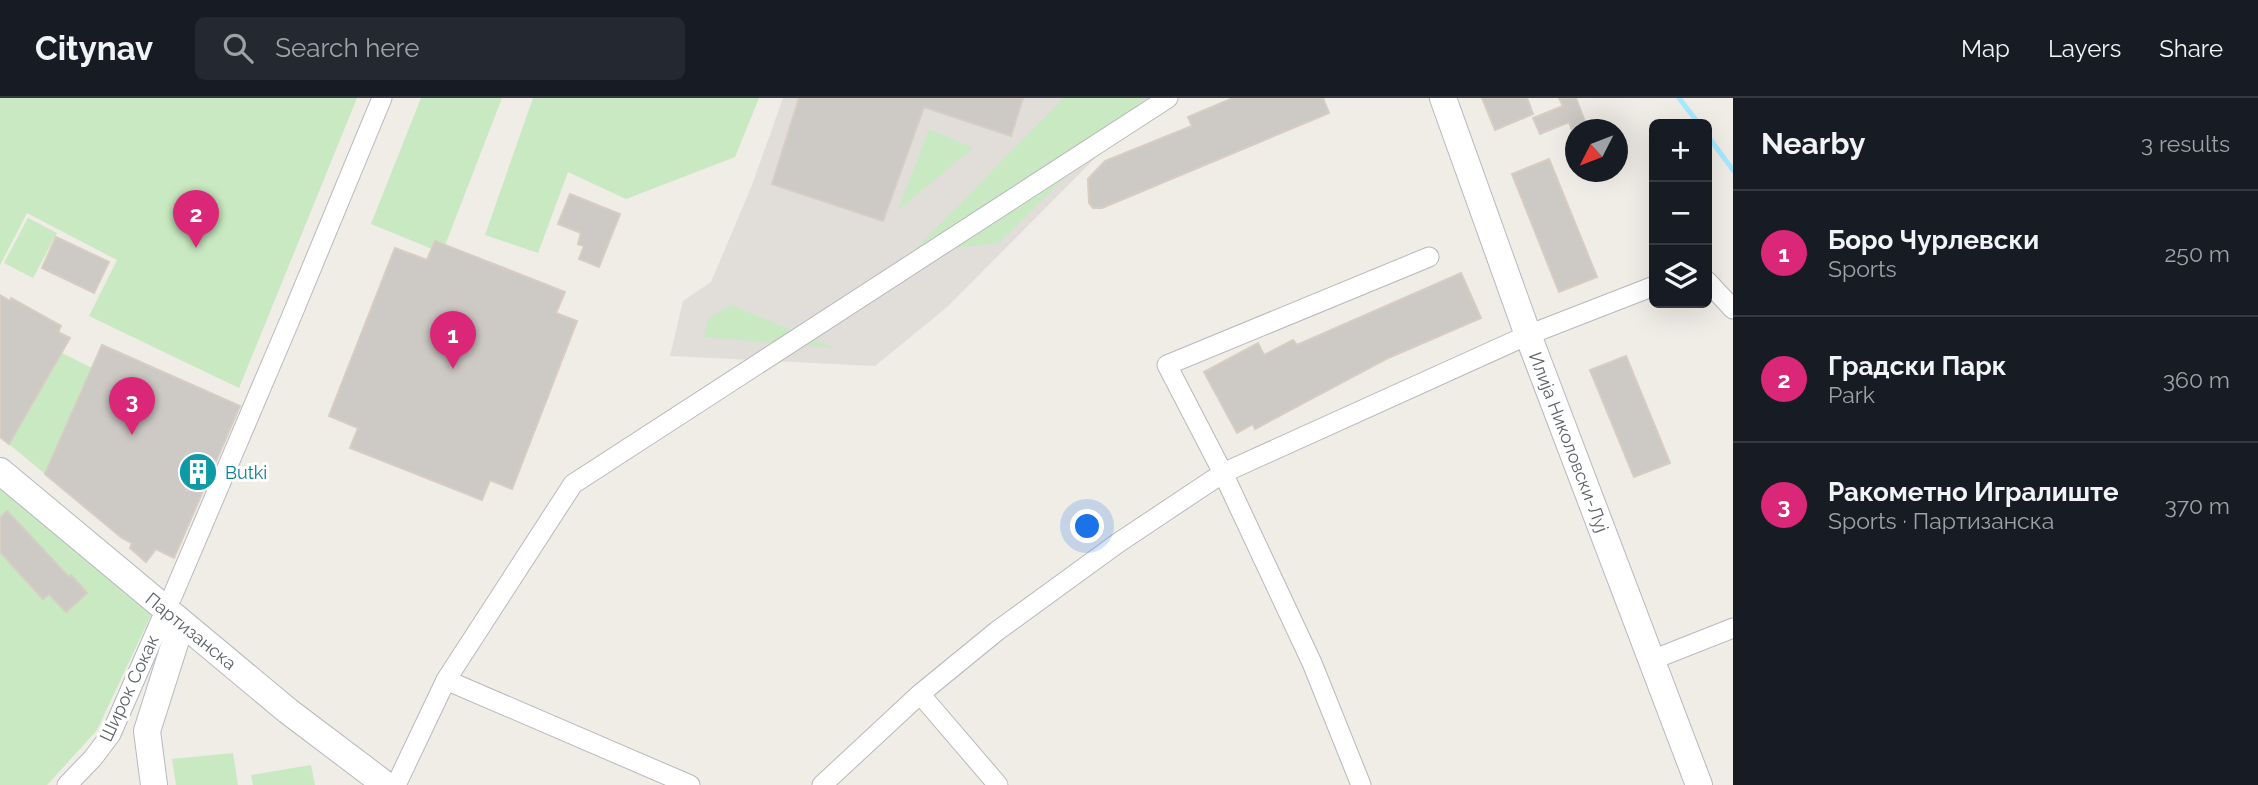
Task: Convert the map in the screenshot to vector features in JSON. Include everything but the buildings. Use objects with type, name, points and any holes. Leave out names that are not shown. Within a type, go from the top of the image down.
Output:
[{"type":"street","points":[[172,597],[382,98]]},
{"type":"street","points":[[396,785],[446,680],[573,484],[1168,98]]},
{"type":"street","name":"Илија Николовски-Луј","points":[[1443,98],[1528,335],[1699,785]]},
{"type":"street","points":[[1361,785],[1312,663],[1223,473],[1167,365],[1429,257]]},
{"type":"street","points":[[1712,286],[1733,309]]},
{"type":"street","points":[[822,785],[920,694],[997,631],[1118,543],[1223,473],[1528,335],[1649,288]]},
{"type":"street","name":"Партизанска","points":[[0,471],[171,622],[386,785]]},
{"type":"street","points":[[154,785],[147,731],[171,622]]},
{"type":"street","name":"Широк Сокак","points":[[67,785],[111,734],[171,622]]},
{"type":"street","points":[[1652,660],[1733,628]]},
{"type":"street","points":[[446,680],[690,785]]},
{"type":"street","points":[[920,694],[998,785]]},
{"type":"shaded area","points":[[783,98],[1155,98],[946,308],[875,366],[670,356],[683,301],[711,282],[752,185]]},
{"type":"green space","points":[[0,98],[357,98],[239,388],[89,316],[117,260],[27,213],[0,265]]},
{"type":"green space","points":[[421,98],[502,98],[442,253],[371,224]]},
{"type":"green space","points":[[533,98],[759,98],[735,157],[626,199],[568,172],[538,253],[485,235]]},
{"type":"green space","points":[[1063,98],[1144,98],[999,243],[912,253]]},
{"type":"green space","points":[[929,129],[973,148],[898,210]]},
{"type":"green space","points":[[28,218],[57,233],[33,278],[4,263]]},
{"type":"green space","points":[[731,305],[835,348],[704,337],[708,319]]},
{"type":"green space","points":[[62,353],[92,368],[45,474],[9,444]]},
{"type":"green space","points":[[0,485],[152,613],[97,730],[47,785],[0,785]]},
{"type":"green space","points":[[233,753],[238,785],[176,785],[172,759]]},
{"type":"green space","points":[[311,765],[315,785],[253,785],[251,775]]},
{"type":"waterway","points":[[1679,98],[1695,119]]},
{"type":"waterway","points":[[1712,142],[1733,170]]},
{"type":"place","name":"Градски Парк","points":[[196,248]]},
{"type":"place","name":"Боро Чурлевски","points":[[453,369]]},
{"type":"place","name":"Ракометно Игралиште","points":[[132,435]]},
{"type":"place","name":"Butki","points":[[198,472]]}]
